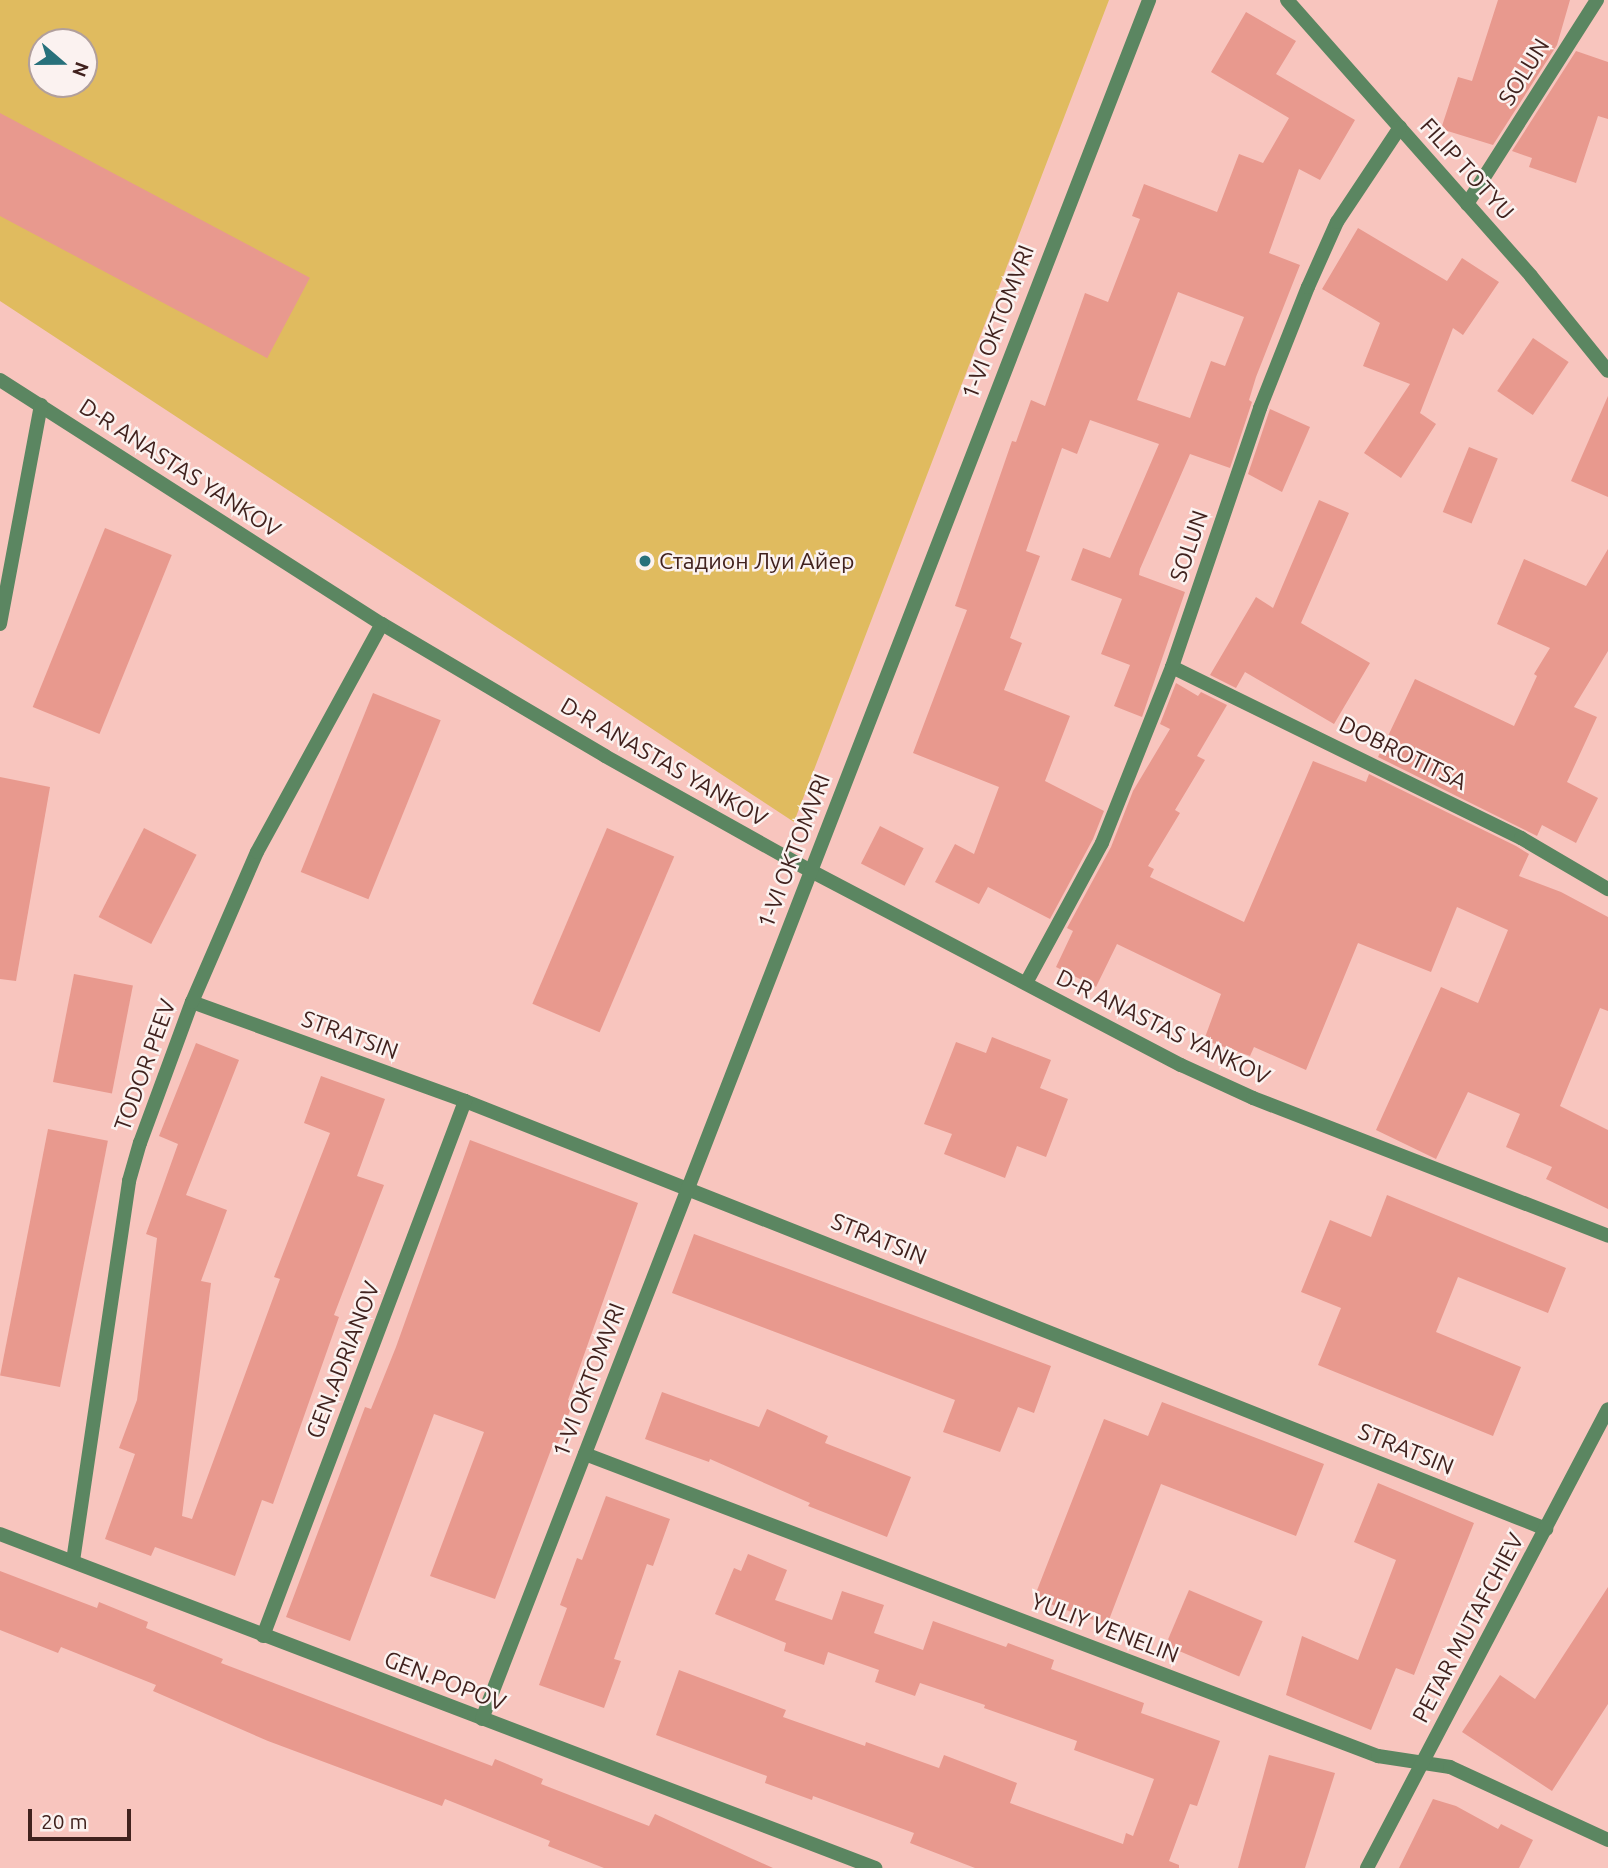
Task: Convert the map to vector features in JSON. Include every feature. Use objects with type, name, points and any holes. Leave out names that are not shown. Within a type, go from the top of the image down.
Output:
[{"type":"street","name":"1-VI OKTOMVRI","points":[[482,1719],[1149,0]]},
{"type":"street","name":"FILIP TOTYU","points":[[1287,0],[1531,276],[1607,368]]},
{"type":"street","name":"SOLUN","points":[[1467,204],[1597,0]]},
{"type":"street","name":"SOLUN","points":[[1026,984],[1102,844],[1172,667],[1260,408],[1308,287],[1337,222],[1400,127]]},
{"type":"street","name":"D-R ANASTAS YANKOV","points":[[0,380],[382,624],[605,756],[811,871],[1181,1065],[1253,1098],[1608,1236]]},
{"type":"street","points":[[0,624],[41,405]]},
{"type":"street","name":"TODOR PEEV","points":[[73,1561],[129,1181],[192,1002],[257,852],[382,624]]},
{"type":"street","name":"DOBROTITSA","points":[[1172,667],[1499,827],[1608,889]]},
{"type":"street","name":"STRATSIN","points":[[192,1002],[465,1101],[1546,1529]]},
{"type":"street","name":"GEN.ADRIANOV","points":[[263,1636],[465,1101]]},
{"type":"street","name":"PETAR MUTAFCHIEV","points":[[1367,1868],[1608,1409]]},
{"type":"street","name":"YULIY VENELIN","points":[[585,1454],[1378,1756],[1450,1767],[1608,1840]]},
{"type":"street","name":"GEN.POPOV","points":[[0,1534],[875,1868]]},
{"type":"shaded area","name":"Стадион Луи Айер","points":[[0,0],[1109,0],[794,822],[0,301]]},
{"type":"building","points":[[1498,0],[1570,0],[1557,45],[1493,145],[1441,129],[1458,77],[1472,81]]},
{"type":"building","points":[[1246,12],[1296,41],[1276,74],[1355,120],[1320,180],[1299,169],[1269,253],[1300,265],[1256,377],[1249,400],[1252,402],[1230,468],[1190,454],[1140,569],[1139,575],[1185,592],[1142,717],[1114,706],[1130,665],[1101,654],[1122,599],[1071,580],[1083,548],[1110,558],[1159,444],[1090,420],[1077,454],[1062,448],[1026,551],[1040,556],[1010,638],[1022,643],[1004,690],[1070,716],[1045,781],[1104,811],[1093,839],[1050,919],[988,887],[979,904],[935,882],[955,844],[974,854],[999,787],[913,753],[967,610],[955,606],[1012,441],[1016,442],[1031,400],[1045,406],[1085,293],[1108,302],[1140,219],[1132,216],[1144,184],[1217,212],[1239,154],[1263,163],[1289,118],[1211,72]],"holes":[[[1178,292],[1244,317],[1225,366],[1211,361],[1190,418],[1137,400]]]},
{"type":"building","points":[[1576,51],[1608,62],[1608,119],[1598,116],[1576,183],[1529,167],[1532,158],[1512,151]]},
{"type":"building","points":[[0,113],[310,278],[267,358],[0,216]]},
{"type":"building","points":[[1358,228],[1447,281],[1462,258],[1499,282],[1463,335],[1453,328],[1420,413],[1436,424],[1401,478],[1364,453],[1410,384],[1363,366],[1380,323],[1322,289]]},
{"type":"building","points":[[1533,338],[1569,362],[1533,415],[1497,391]]},
{"type":"building","points":[[1608,396],[1608,497],[1571,481]]},
{"type":"building","points":[[1270,409],[1310,427],[1282,492],[1248,474]]},
{"type":"building","points":[[1469,447],[1498,459],[1472,524],[1443,512]]},
{"type":"building","points":[[1319,500],[1349,513],[1301,623],[1370,663],[1334,724],[1245,672],[1236,688],[1210,675],[1256,597],[1273,608]]},
{"type":"building","points":[[105,528],[172,555],[99,734],[33,707]]},
{"type":"building","points":[[1608,549],[1608,651],[1574,707],[1597,717],[1567,782],[1598,798],[1576,843],[1542,825],[1537,836],[1378,757],[1415,679],[1514,726],[1537,676],[1534,674],[1550,648],[1497,624],[1524,559],[1586,586]]},
{"type":"building","points":[[1176,683],[1198,696],[1201,692],[1227,705],[1197,756],[1205,760],[1175,810],[1180,813],[1148,866],[1154,869],[1150,877],[1244,922],[1313,761],[1366,782],[1369,774],[1516,846],[1529,854],[1519,876],[1561,892],[1608,917],[1608,1011],[1600,1008],[1560,1106],[1608,1130],[1608,1209],[1546,1179],[1552,1167],[1506,1147],[1520,1114],[1468,1092],[1436,1159],[1376,1130],[1441,987],[1478,1003],[1508,930],[1457,907],[1431,972],[1358,943],[1306,1070],[1254,1047],[1250,1056],[1204,1040],[1221,994],[1117,944],[1096,987],[1056,967],[1073,931],[1067,928],[1111,847],[1133,791],[1170,729],[1160,724]]},
{"type":"building","points":[[373,693],[441,720],[368,899],[301,872]]},
{"type":"building","points":[[0,777],[50,787],[16,981],[0,979]]},
{"type":"building","points":[[880,826],[924,848],[905,886],[861,863]]},
{"type":"building","points":[[144,828],[197,855],[151,944],[99,917]]},
{"type":"building","points":[[607,828],[674,857],[600,1032],[532,1004]]},
{"type":"building","points":[[74,974],[133,985],[112,1093],[53,1082]]},
{"type":"building","points":[[992,1037],[1051,1060],[1040,1088],[1068,1099],[1046,1157],[1017,1146],[1005,1178],[944,1154],[952,1134],[924,1124],[956,1042],[986,1053]]},
{"type":"building","points":[[196,1043],[239,1060],[186,1195],[227,1210],[201,1281],[211,1283],[182,1516],[192,1519],[280,1279],[274,1277],[330,1133],[304,1123],[321,1076],[385,1099],[357,1176],[384,1185],[334,1315],[339,1317],[273,1504],[262,1500],[235,1576],[155,1547],[151,1556],[105,1539],[135,1454],[119,1448],[137,1400],[157,1238],[146,1234],[178,1144],[159,1136]]},
{"type":"building","points":[[48,1129],[108,1141],[60,1387],[0,1375]]},
{"type":"building","points":[[470,1140],[638,1203],[568,1400],[573,1402],[556,1449],[552,1447],[495,1599],[430,1576],[484,1432],[434,1414],[350,1641],[286,1617],[365,1407],[371,1409],[396,1347]]},
{"type":"building","points":[[1387,1195],[1566,1268],[1548,1313],[1458,1277],[1436,1332],[1521,1367],[1493,1436],[1318,1365],[1341,1308],[1301,1292],[1330,1220],[1371,1237]]},
{"type":"building","points":[[694,1234],[1051,1366],[1034,1413],[1018,1407],[1000,1452],[943,1432],[955,1400],[672,1293]]},
{"type":"building","points":[[662,1392],[759,1427],[767,1409],[828,1436],[825,1443],[911,1477],[887,1537],[808,1506],[810,1503],[710,1459],[709,1462],[645,1439]]},
{"type":"building","points":[[1162,1402],[1324,1464],[1296,1536],[1161,1484],[1107,1625],[1034,1598],[1104,1419],[1148,1436]]},
{"type":"building","points":[[1378,1483],[1474,1523],[1414,1675],[1396,1668],[1371,1730],[1286,1695],[1302,1636],[1358,1660],[1396,1560],[1354,1542]]},
{"type":"building","points":[[606,1496],[670,1519],[653,1566],[647,1564],[614,1659],[621,1661],[604,1708],[539,1685],[567,1608],[560,1605],[577,1558],[582,1560]]},
{"type":"building","points":[[748,1554],[787,1570],[775,1600],[832,1620],[842,1591],[884,1605],[874,1633],[923,1650],[933,1621],[1006,1647],[1008,1643],[1054,1660],[1051,1669],[1144,1703],[1141,1713],[1220,1741],[1197,1806],[1190,1804],[1169,1861],[1179,1865],[1179,1868],[975,1868],[910,1843],[914,1833],[813,1796],[812,1800],[765,1783],[767,1776],[656,1735],[679,1670],[786,1710],[783,1717],[865,1746],[866,1742],[939,1768],[944,1755],[1017,1783],[1010,1803],[1123,1844],[1126,1833],[1133,1836],[1154,1779],[1074,1750],[1077,1741],[984,1708],[985,1705],[920,1683],[915,1696],[875,1682],[879,1670],[828,1652],[824,1665],[784,1651],[786,1643],[715,1614],[734,1568],[741,1571]]},
{"type":"building","points":[[0,1571],[97,1608],[99,1602],[148,1622],[146,1628],[223,1659],[221,1663],[492,1766],[495,1759],[543,1779],[541,1784],[649,1826],[655,1814],[773,1868],[604,1868],[548,1846],[550,1841],[445,1799],[442,1806],[268,1741],[153,1691],[156,1685],[61,1647],[58,1653],[0,1630]]},
{"type":"building","points":[[1608,1587],[1608,1704],[1552,1791],[1462,1732],[1500,1675],[1535,1699]]},
{"type":"building","points":[[1189,1590],[1263,1621],[1239,1676],[1166,1645]]},
{"type":"building","points":[[1269,1755],[1335,1773],[1305,1868],[1238,1868]]},
{"type":"building","points":[[1433,1799],[1456,1806],[1498,1829],[1501,1824],[1533,1840],[1519,1868],[1399,1868]]},
{"type":"place","name":"Стадион Луи Айер","points":[[645,561]]}]
